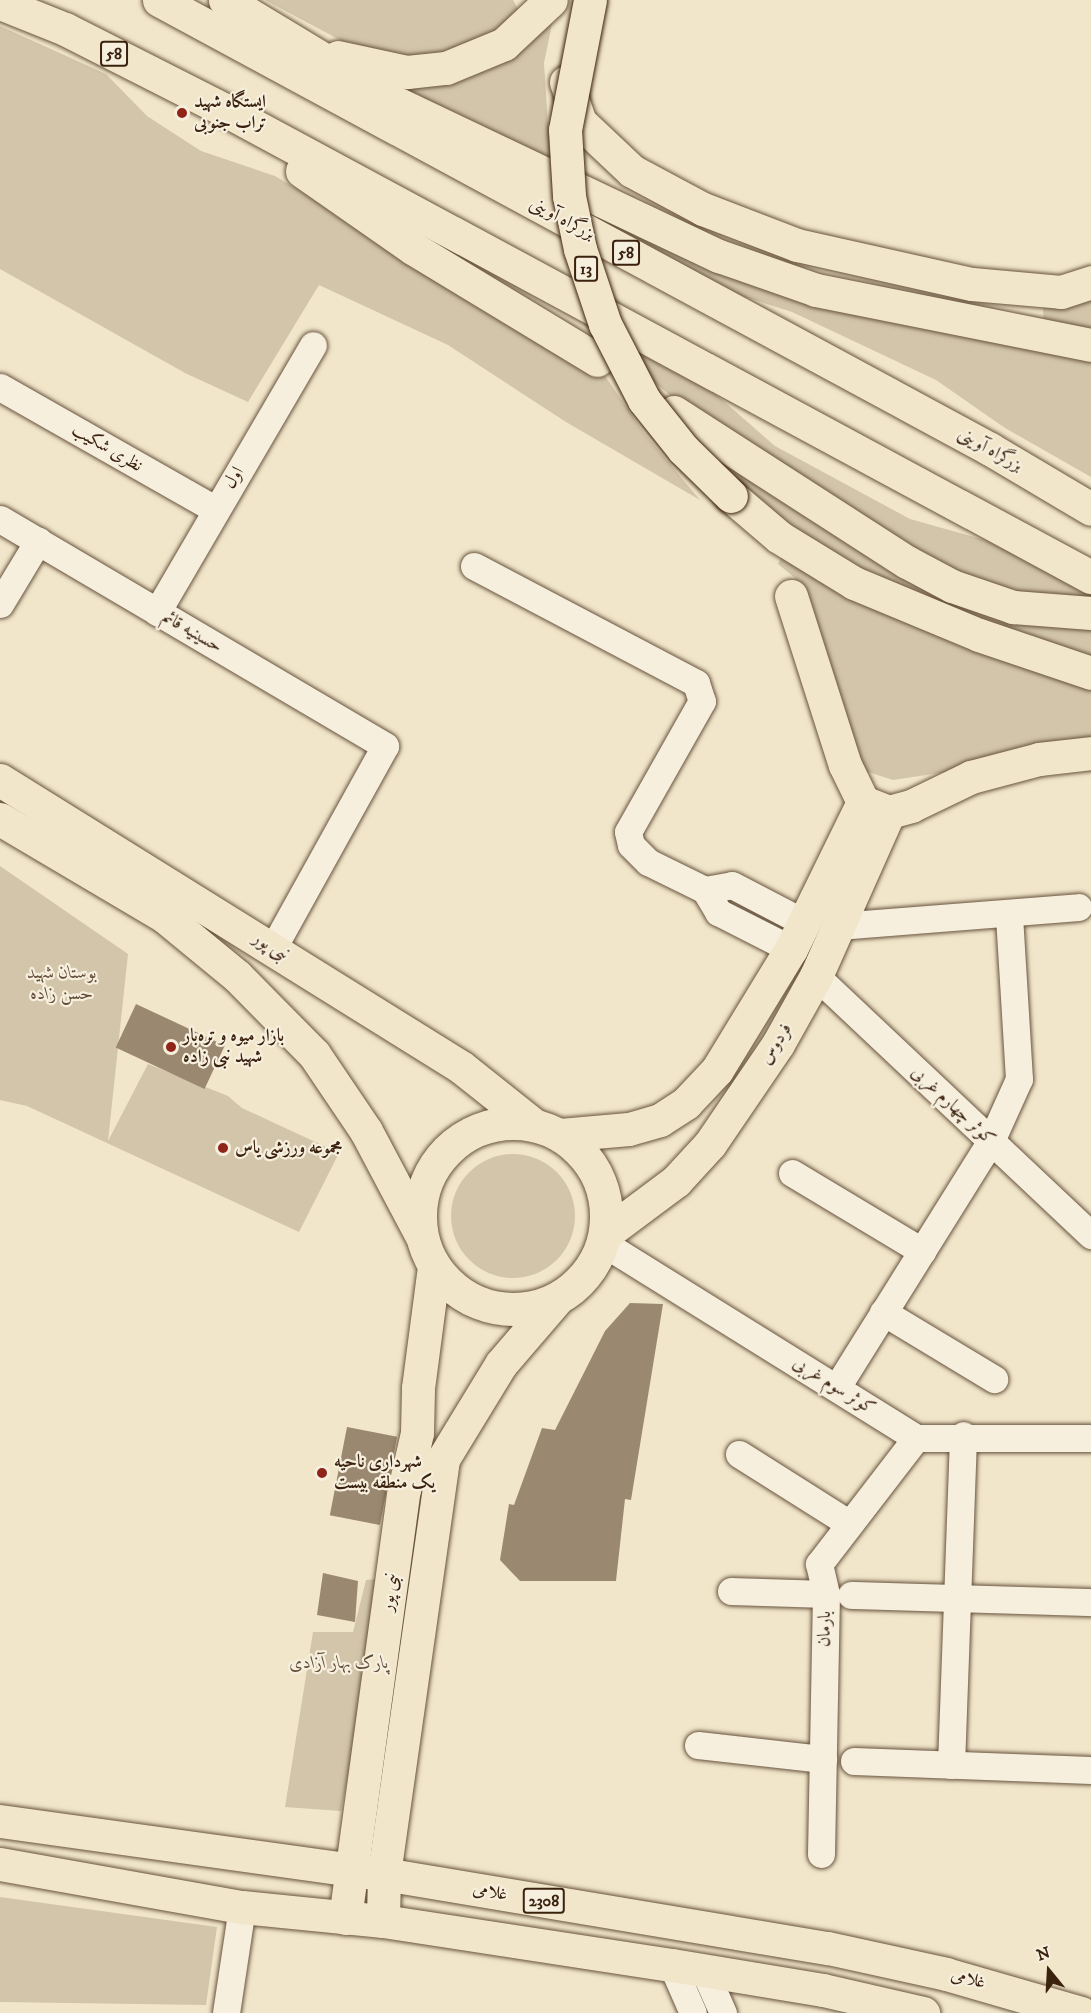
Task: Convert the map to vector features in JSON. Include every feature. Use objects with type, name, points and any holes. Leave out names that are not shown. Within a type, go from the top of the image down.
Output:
[{"type":"main road","name":"بزرگراه آوینی","points":[[159,0],[990,449],[1091,509]]},
{"type":"main road","points":[[225,0],[394,102],[719,256],[816,290],[1091,345]]},
{"type":"main road","points":[[313,52],[407,72],[447,68],[504,44],[551,0]]},
{"type":"main road","points":[[575,0],[564,58],[567,88],[580,122],[632,171],[703,209],[807,247],[993,287],[1061,292],[1091,282]]},
{"type":"main road","name":"13","points":[[590,0],[565,130],[569,196],[580,249],[605,324],[644,400],[683,449],[731,496],[779,537],[854,583],[979,634],[1091,673]]},
{"type":"main road","name":"58","points":[[0,3],[65,29],[225,110],[1091,577]]},
{"type":"main road","points":[[225,110],[282,158],[414,249],[597,360]]},
{"type":"main road","points":[[674,412],[907,562],[952,586],[1013,607],[1086,612]]},
{"type":"main road","points":[[791,596],[845,765],[876,807],[911,806],[971,777],[1039,759],[1091,753]]},
{"type":"main road","name":"نبی پور","points":[[0,780],[461,1067],[547,1130]]},
{"type":"main road","name":"فردوس","points":[[604,1239],[676,1181],[710,1144],[778,1044],[816,976],[838,926],[876,807]]},
{"type":"main road","name":"فردوس","points":[[547,1130],[629,1129],[660,1120],[686,1103],[741,1036],[797,935],[876,807]]},
{"type":"main road","points":[[0,819],[164,916],[237,976],[314,1054],[366,1131],[422,1235],[434,1267],[460,1292],[502,1309],[530,1308],[556,1300],[587,1272],[604,1239],[606,1205],[599,1178],[583,1153],[547,1130],[508,1123],[482,1128],[458,1141],[439,1160],[422,1200],[422,1235]]},
{"type":"main road","name":"نبی پور","points":[[369,1872],[404,1491],[417,1433],[418,1388],[434,1267]]},
{"type":"main road","name":"نبی پور","points":[[345,1918],[369,1872],[443,1459],[501,1364],[556,1300]]},
{"type":"main road","name":"غلامی","points":[[0,1821],[369,1872],[828,1948],[957,1976],[1081,2013]]},
{"type":"main road","name":"2308","points":[[0,1864],[242,1907],[382,1921],[704,1970],[923,2013]]},
{"type":"main road","points":[[369,1872],[382,1921]]},
{"type":"street","name":"اول","points":[[157,612],[214,509],[314,345]]},
{"type":"street","name":"نظری شکیب","points":[[0,387],[214,509]]},
{"type":"street","name":"حسینیه قائم","points":[[0,519],[385,746],[273,948]]},
{"type":"street","points":[[0,604],[38,541]]},
{"type":"street","points":[[474,566],[696,683],[702,701],[628,832],[631,846],[648,862],[705,890],[732,885],[797,935]]},
{"type":"street","points":[[838,926],[1009,915],[1078,908]]},
{"type":"street","points":[[837,1387],[991,1141],[1019,1079],[1009,915]]},
{"type":"street","name":"کوثر چهارم غربی","points":[[816,976],[1091,1235]]},
{"type":"street","points":[[792,1173],[922,1251]]},
{"type":"street","name":"کوثر سوم غربی","points":[[604,1239],[916,1438]]},
{"type":"street","points":[[883,1312],[994,1379]]},
{"type":"street","points":[[916,1438],[963,1434],[1091,1438]]},
{"type":"street","points":[[951,1765],[963,1434]]},
{"type":"street","name":"بارمان","points":[[821,1854],[823,1759],[839,1594],[819,1564],[848,1523],[916,1438]]},
{"type":"street","points":[[739,1454],[848,1523]]},
{"type":"street","points":[[731,1592],[1091,1602]]},
{"type":"street","points":[[698,1745],[823,1759]]},
{"type":"street","points":[[854,1761],[1091,1770]]},
{"type":"street","points":[[226,2013],[242,1907]]},
{"type":"street","points":[[672,1965],[693,2013]]},
{"type":"street","points":[[704,1970],[723,2013]]},
{"type":"green space","points":[[265,0],[513,0],[523,18],[447,60],[368,55]]},
{"type":"green space","points":[[556,4],[544,63],[551,171],[367,72],[409,80]]},
{"type":"green space","points":[[0,26],[106,74],[147,116],[201,151],[275,176],[564,348],[605,376],[644,433],[700,500],[566,422],[448,345],[319,285],[248,402],[185,373],[0,269]]},
{"type":"green space","points":[[591,205],[665,241],[1091,352],[1091,477],[1005,428],[936,380],[792,312],[729,292],[593,220]]},
{"type":"green space","points":[[1091,300],[1091,337],[1044,327],[1043,305]]},
{"type":"green space","points":[[630,339],[711,390],[775,446],[910,519],[999,544],[1091,592],[1091,604],[978,589],[709,427],[655,383]]},
{"type":"green space","points":[[698,446],[817,517],[1091,623],[1091,660],[883,584],[787,527]]},
{"type":"green space","points":[[782,556],[1091,686],[1091,750],[893,780],[859,769],[795,578],[778,564]]},
{"type":"green space","name":"بوستان شهید حسن زاده","points":[[0,866],[128,954],[108,1141],[148,1064],[228,1096],[242,1108],[339,1153],[299,1232],[27,1106],[0,1100]]},
{"type":"green space","points":[[513,1154],[537,1158],[557,1172],[571,1192],[575,1216],[571,1240],[557,1260],[537,1274],[513,1278],[489,1274],[469,1260],[455,1240],[451,1216],[455,1192],[469,1172],[489,1158]]},
{"type":"green space","name":"پارک بهار آزادی","points":[[387,1578],[341,1811],[285,1807],[313,1632],[353,1632],[366,1580]]},
{"type":"green space","points":[[0,1897],[217,1927],[206,2005],[0,2002]]},
{"type":"building","name":"بازار میوه و تره‌بار شهید نبی زاده","points":[[136,1004],[225,1045],[205,1089],[116,1048]]},
{"type":"building","points":[[630,1303],[663,1304],[631,1500],[625,1499],[616,1581],[520,1581],[500,1560],[509,1504],[514,1505],[542,1428],[555,1430],[605,1331]]},
{"type":"building","points":[[347,1427],[397,1437],[380,1525],[330,1515]]},
{"type":"building","points":[[323,1573],[358,1581],[355,1622],[317,1615]]},
{"type":"place","name":"ایستگاه شهید تراب جنوبی","points":[[182,113]]},
{"type":"place","name":"بازار میوه و تره‌بار شهید نبی زاده","points":[[171,1047]]},
{"type":"place","name":"مجموعه ورزشی یاس","points":[[223,1148]]},
{"type":"place","name":"شهرداری ناحیه یک منطقه بیست","points":[[322,1473]]}]
